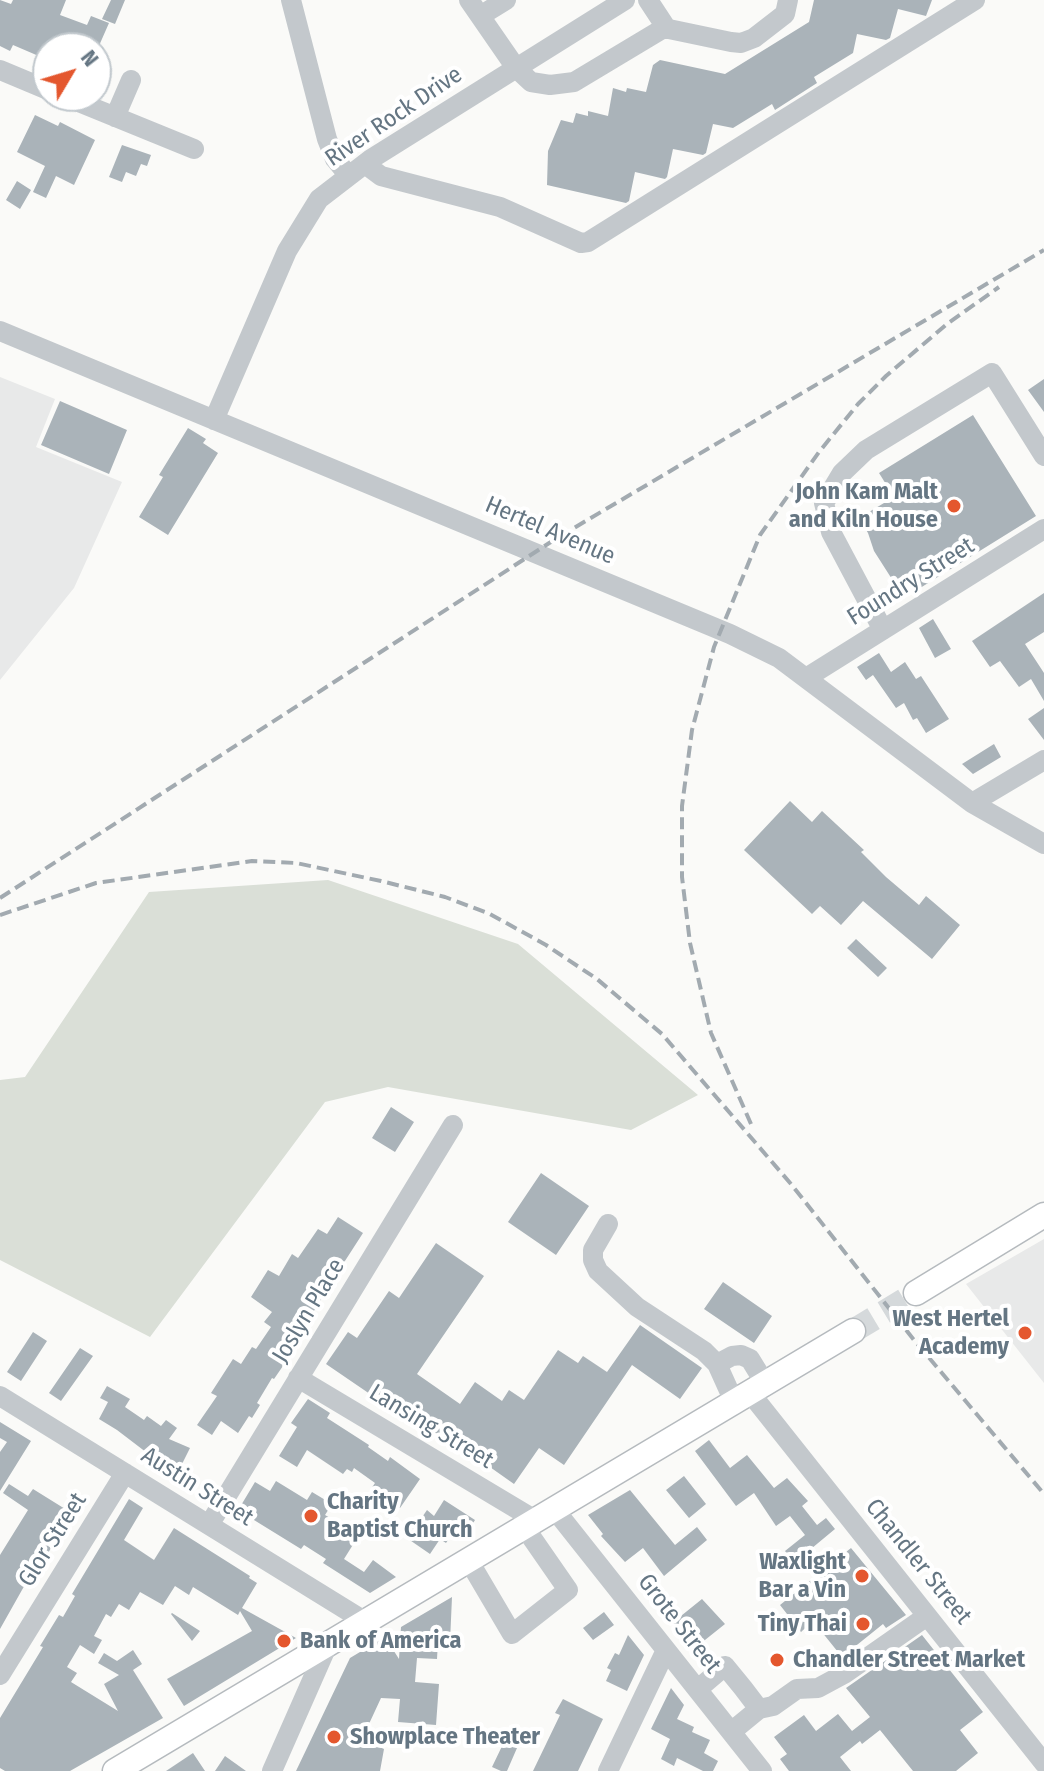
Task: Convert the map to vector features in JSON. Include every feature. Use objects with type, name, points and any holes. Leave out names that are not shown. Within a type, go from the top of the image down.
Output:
[{"type":"main road","points":[[916,1293],[1044,1215]]},
{"type":"main road","points":[[115,1771],[853,1331]]},
{"type":"street","points":[[291,0],[335,159],[357,170],[500,207],[581,243],[588,242],[975,0]]},
{"type":"street","points":[[506,0],[474,8],[516,68],[531,82],[566,85],[659,30],[741,43],[778,22],[785,14],[788,0]]},
{"type":"street","name":"River Rock Drive","points":[[214,420],[287,251],[319,199],[357,170],[625,0]]},
{"type":"street","points":[[648,0],[667,29]]},
{"type":"street","points":[[0,70],[32,83]]},
{"type":"street","points":[[115,117],[131,80]]},
{"type":"street","points":[[103,112],[194,149]]},
{"type":"street","name":"Hertel Avenue","points":[[0,331],[730,634],[779,658],[972,803],[1044,844]]},
{"type":"street","points":[[883,630],[831,532],[824,503],[842,473],[866,450],[992,373],[1044,456]]},
{"type":"street","name":"Foundry Street","points":[[806,678],[1044,529]]},
{"type":"street","points":[[972,803],[1044,760]]},
{"type":"street","name":"Joslyn Place","points":[[209,1525],[453,1125]]},
{"type":"street","points":[[608,1224],[593,1250],[598,1271],[637,1307],[704,1351],[751,1394]]},
{"type":"street","points":[[717,1364],[732,1356],[741,1355],[750,1359],[751,1394]]},
{"type":"street","name":"Lansing Street","points":[[298,1378],[539,1519]]},
{"type":"street","name":"Chandler Street","points":[[751,1394],[1044,1763]]},
{"type":"street","name":"Austin Street","points":[[0,1396],[366,1622]]},
{"type":"street","name":"Glor Street","points":[[0,1675],[125,1473]]},
{"type":"street","points":[[469,1561],[512,1634],[568,1590],[539,1519]]},
{"type":"street","name":"Grote Street","points":[[539,1519],[666,1650],[762,1771]]},
{"type":"street","points":[[731,1732],[759,1709],[773,1706],[797,1689],[818,1688],[844,1674],[927,1616]]},
{"type":"street","points":[[279,1769],[328,1644]]},
{"type":"street","points":[[608,1771],[666,1650]]},
{"type":"street","points":[[698,1689],[725,1666],[759,1709]]},
{"type":"shaded area","points":[[0,377],[55,399],[36,447],[122,482],[74,588],[0,680]]},
{"type":"shaded area","points":[[328,880],[518,944],[698,1095],[631,1130],[388,1087],[325,1102],[150,1337],[0,1260],[0,1080],[25,1077],[149,892]]},
{"type":"shaded area","name":"West Hertel Academy","points":[[1044,1239],[1044,1383],[966,1284]]},
{"type":"building","points":[[0,0],[11,4],[13,0],[66,0],[60,15],[87,25],[91,16],[109,23],[105,32],[32,32],[32,53],[13,45],[10,51],[0,46]]},
{"type":"building","points":[[111,0],[125,0],[115,24],[102,19]]},
{"type":"building","points":[[814,0],[932,0],[926,16],[898,9],[890,38],[886,40],[857,34],[853,53],[814,77],[817,83],[775,110],[772,104],[733,128],[713,124],[703,155],[673,149],[665,179],[635,172],[626,203],[547,185],[548,151],[561,120],[573,123],[576,113],[588,116],[588,111],[608,116],[613,88],[626,92],[627,88],[646,92],[653,65],[660,60],[725,74],[809,22]]},
{"type":"building","points":[[35,115],[58,126],[60,122],[95,140],[74,185],[56,176],[46,198],[33,192],[45,166],[17,152]]},
{"type":"building","points":[[122,145],[151,155],[147,166],[141,164],[136,176],[126,172],[122,182],[109,177]]},
{"type":"building","points":[[17,181],[31,190],[20,209],[6,200]]},
{"type":"building","points":[[1044,379],[1044,412],[1028,390]]},
{"type":"building","points":[[60,401],[127,430],[109,474],[41,445]]},
{"type":"building","name":"John Kam Malt and Kiln House","points":[[973,415],[1036,516],[904,598],[874,551],[859,518],[894,497],[879,473]]},
{"type":"building","points":[[188,428],[206,439],[203,443],[218,453],[168,535],[139,517],[163,477],[159,475]]},
{"type":"building","points":[[1044,593],[1044,632],[1025,644],[1044,673],[1044,701],[1031,679],[1019,687],[1000,661],[990,667],[972,641]]},
{"type":"building","points":[[933,619],[951,649],[935,658],[919,628]]},
{"type":"building","points":[[879,653],[891,672],[905,662],[916,679],[921,676],[949,719],[926,733],[917,718],[913,720],[904,703],[896,708],[873,675],[866,680],[857,667]]},
{"type":"building","points":[[1044,708],[1044,740],[1028,719]]},
{"type":"building","points":[[994,744],[1001,757],[973,774],[962,764]]},
{"type":"building","points":[[790,801],[812,822],[822,811],[864,850],[861,852],[886,877],[919,905],[926,896],[960,925],[932,959],[863,901],[841,925],[820,906],[812,914],[744,850]]},
{"type":"building","points":[[856,939],[887,968],[878,977],[847,948]]},
{"type":"building","points":[[391,1107],[414,1122],[395,1152],[372,1138]]},
{"type":"building","points":[[541,1173],[589,1206],[556,1255],[508,1222]]},
{"type":"building","points":[[338,1217],[363,1233],[343,1264],[346,1266],[338,1279],[334,1277],[301,1333],[289,1347],[296,1352],[272,1378],[252,1418],[249,1416],[238,1433],[221,1421],[212,1435],[197,1425],[217,1396],[211,1393],[233,1359],[241,1364],[271,1327],[264,1322],[272,1312],[251,1297],[268,1270],[279,1276],[292,1254],[298,1258],[318,1229],[327,1234]]},
{"type":"building","points":[[436,1243],[484,1276],[417,1374],[460,1404],[475,1382],[502,1401],[509,1390],[524,1400],[558,1350],[578,1363],[583,1356],[607,1372],[640,1325],[702,1368],[680,1399],[632,1365],[564,1465],[539,1448],[514,1484],[463,1448],[461,1451],[430,1429],[427,1433],[326,1364],[348,1332],[357,1338],[389,1291],[399,1298]]},
{"type":"building","points":[[723,1282],[772,1316],[754,1343],[704,1309]]},
{"type":"building","points":[[33,1332],[47,1341],[21,1381],[7,1372]]},
{"type":"building","points":[[80,1348],[93,1356],[61,1401],[49,1393]]},
{"type":"building","points":[[107,1386],[130,1399],[125,1407],[144,1420],[147,1416],[161,1426],[166,1420],[177,1428],[169,1439],[190,1448],[180,1468],[155,1459],[99,1419],[108,1402],[100,1398]]},
{"type":"building","points":[[308,1399],[330,1413],[327,1418],[388,1461],[390,1457],[420,1479],[400,1508],[371,1489],[375,1483],[354,1468],[352,1472],[347,1469],[343,1474],[307,1450],[297,1467],[279,1456],[297,1427],[291,1423]]},
{"type":"building","points":[[0,1422],[31,1441],[0,1491],[0,1452],[7,1442],[0,1438]]},
{"type":"building","points":[[709,1440],[730,1468],[747,1455],[774,1488],[787,1478],[808,1501],[802,1506],[817,1525],[826,1518],[835,1529],[794,1563],[785,1551],[805,1535],[790,1516],[776,1526],[754,1493],[736,1506],[695,1451]]},
{"type":"building","points":[[684,1476],[706,1504],[689,1518],[666,1490]]},
{"type":"building","points":[[276,1481],[307,1500],[312,1492],[332,1504],[325,1515],[359,1535],[344,1559],[364,1572],[373,1560],[396,1577],[370,1593],[323,1563],[326,1559],[304,1545],[301,1549],[241,1512],[240,1507],[255,1482],[270,1491]]},
{"type":"building","points":[[9,1484],[28,1496],[33,1489],[70,1512],[0,1629],[0,1555],[28,1510],[3,1493]]},
{"type":"building","points":[[630,1490],[675,1545],[697,1527],[707,1540],[664,1576],[643,1548],[625,1562],[601,1536],[603,1534],[588,1515]]},
{"type":"building","points":[[129,1499],[143,1508],[124,1540],[154,1560],[174,1528],[250,1576],[257,1583],[242,1608],[296,1638],[184,1706],[167,1679],[252,1631],[240,1611],[238,1615],[193,1587],[189,1595],[175,1586],[163,1605],[140,1592],[129,1610],[119,1604],[111,1617],[106,1614],[94,1636],[102,1640],[94,1654],[80,1645],[67,1667],[77,1673],[71,1682],[118,1711],[104,1684],[119,1675],[98,1663],[104,1653],[117,1661],[133,1650],[142,1664],[133,1670],[163,1718],[70,1771],[5,1771],[0,1768],[0,1718],[59,1615],[63,1617],[75,1596],[72,1594]]},
{"type":"building","points":[[444,1500],[475,1520],[467,1533],[457,1527],[446,1543],[440,1539],[430,1554],[401,1534],[410,1521],[416,1526],[427,1510],[434,1516]]},
{"type":"building","points":[[851,1548],[906,1615],[886,1628],[883,1624],[842,1657],[813,1621],[801,1632],[780,1605]]},
{"type":"building","points":[[452,1597],[450,1642],[438,1641],[437,1659],[417,1658],[415,1682],[439,1684],[436,1725],[398,1722],[400,1699],[381,1698],[362,1739],[384,1749],[380,1771],[296,1771],[350,1658],[385,1637],[399,1659],[401,1627]]},
{"type":"building","points":[[702,1599],[725,1624],[695,1648],[671,1624]]},
{"type":"building","points":[[604,1612],[614,1625],[593,1640],[583,1628]]},
{"type":"building","points":[[171,1614],[200,1631],[192,1641]]},
{"type":"building","points":[[628,1635],[644,1655],[627,1691],[606,1681],[611,1670],[607,1668],[615,1653],[619,1655]]},
{"type":"building","points":[[922,1635],[983,1712],[960,1730],[978,1753],[956,1771],[913,1771],[880,1730],[840,1757],[851,1771],[789,1771],[780,1759],[787,1754],[774,1737],[804,1715],[816,1731],[838,1714],[852,1731],[870,1717],[846,1688]]},
{"type":"building","points":[[671,1688],[684,1705],[677,1719],[694,1727],[692,1732],[710,1740],[704,1753],[718,1761],[713,1771],[703,1771],[677,1758],[674,1766],[661,1759],[670,1739],[651,1729]]},
{"type":"building","points":[[563,1699],[603,1719],[578,1771],[533,1771],[560,1715],[555,1713]]},
{"type":"building","points":[[504,1742],[517,1748],[507,1771],[501,1771],[492,1767]]},
{"type":"building","points":[[193,1753],[205,1771],[166,1771]]},
{"type":"building","points":[[225,1756],[246,1771],[215,1771]]},
{"type":"tunnel","points":[[853,1331],[916,1293]]},
{"type":"railway","points":[[0,898],[557,538],[1044,250]]},
{"type":"railway","points":[[751,1124],[711,1033],[690,943],[682,877],[682,806],[692,730],[714,647],[760,535],[819,452],[858,404],[886,376],[947,324],[999,287]]},
{"type":"railway","points":[[0,915],[96,883],[252,861],[296,863],[445,897],[490,914],[546,945],[597,979],[662,1034],[791,1184],[914,1340],[1044,1494]]},
{"type":"place","name":"John Kam Malt and Kiln House","points":[[954,506]]},
{"type":"place","name":"West Hertel Academy","points":[[1025,1333]]},
{"type":"place","name":"Charity Baptist Church","points":[[311,1516]]},
{"type":"place","name":"Waxlight Bar a Vin","points":[[862,1576]]},
{"type":"place","name":"Tiny Thai","points":[[863,1624]]},
{"type":"place","name":"Bank of America","points":[[284,1641]]},
{"type":"place","name":"Chandler Street Market","points":[[777,1660]]},
{"type":"place","name":"Showplace Theater","points":[[334,1737]]}]
